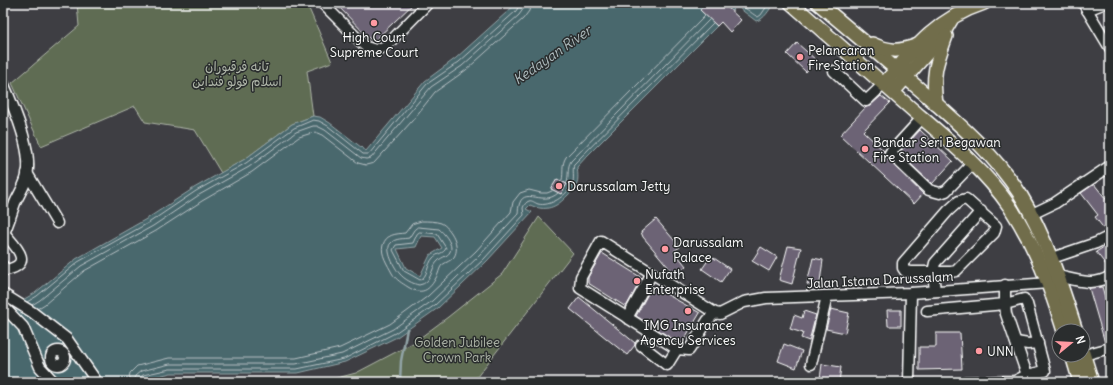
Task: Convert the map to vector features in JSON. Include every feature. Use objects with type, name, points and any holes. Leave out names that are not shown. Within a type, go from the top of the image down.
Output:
[{"type":"main road","points":[[791,3],[922,118],[996,188],[1010,207],[1036,253],[1054,280],[1073,323]]},
{"type":"main road","points":[[818,3],[936,104],[982,147],[1006,174],[1032,214],[1052,258],[1054,280],[1062,323]]},
{"type":"main road","points":[[893,92],[901,73],[918,45],[934,30],[953,17],[967,9],[984,3]]},
{"type":"main road","points":[[884,84],[901,73],[941,37],[953,17]]},
{"type":"main road","points":[[936,104],[934,71],[953,17]]},
{"type":"main road","points":[[861,39],[890,50],[903,50],[918,45]]},
{"type":"main road","points":[[1079,363],[1080,382]]},
{"type":"main road","points":[[1083,363],[1092,382]]},
{"type":"street","points":[[322,3],[366,48],[371,50],[376,50],[386,46],[428,3]]},
{"type":"street","points":[[1105,3],[1085,6],[1110,48]]},
{"type":"street","points":[[834,71],[866,101],[884,84]]},
{"type":"street","points":[[3,83],[22,134],[28,169],[4,234],[19,251],[22,257],[20,264],[14,268],[6,270],[3,266]]},
{"type":"street","points":[[922,118],[890,153],[929,190],[940,193],[946,191],[972,164]]},
{"type":"street","points":[[1032,214],[1055,203],[1110,166]]},
{"type":"street","points":[[27,173],[57,223]]},
{"type":"street","points":[[966,199],[996,226],[994,233],[956,271],[933,272],[905,271],[903,268],[903,263],[948,211],[959,201],[966,199]]},
{"type":"street","points":[[935,291],[933,272],[935,263],[981,212]]},
{"type":"street","points":[[1052,258],[1096,243],[1110,236]]},
{"type":"street","points":[[601,241],[652,273],[715,313],[708,320],[689,350],[677,349],[580,288],[581,276],[601,241]]},
{"type":"street","points":[[627,318],[652,273]]},
{"type":"street","name":"Jalan Istana Darussalam","points":[[715,313],[720,314],[744,302],[754,300],[911,293],[1054,280],[1089,283],[1108,279]]},
{"type":"street","points":[[1005,285],[1006,314],[1028,375]]},
{"type":"street","points":[[909,382],[911,293]]},
{"type":"street","points":[[3,294],[32,312],[67,339],[97,382]]},
{"type":"street","points":[[811,364],[827,296]]},
{"type":"street","points":[[927,311],[1005,304],[1024,299],[1027,304],[1046,371],[1028,375],[1015,381],[965,382]]},
{"type":"street","points":[[3,306],[23,328],[40,367],[54,382]]},
{"type":"street","points":[[1016,342],[1028,344],[1038,342]]},
{"type":"street","points":[[641,345],[667,365],[677,349]]},
{"type":"street","points":[[1091,352],[1110,348]]},
{"type":"street","points":[[40,367],[52,360],[52,355],[56,351],[59,350],[65,355],[76,351]]},
{"type":"green space","name":"تانه فرقبوران اسلام فولو فنداين","points":[[77,3],[305,3],[310,11],[332,62],[307,71],[313,116],[292,124],[245,159],[221,173],[195,130],[145,122],[135,106],[41,146],[12,83],[79,26]]},
{"type":"green space","name":"Golden Jubilee Crown Park","points":[[539,217],[573,253],[473,382],[322,382],[356,373],[413,343],[448,317],[502,274]]},
{"type":"water","name":"Kedayan River","points":[[517,3],[774,3],[764,16],[756,21],[739,8],[735,8],[577,167],[578,181],[572,191],[559,203],[550,208],[541,208],[530,205],[526,209],[532,212],[487,261],[438,308],[397,337],[345,362],[298,373],[171,373],[145,379],[141,382],[3,382],[3,306],[19,302],[35,293],[76,259],[148,218],[194,188],[245,159],[292,124],[313,116],[320,117],[366,151],[425,81],[456,58]],"holes":[[[421,236],[435,237],[442,248],[430,255],[420,276],[406,268],[397,249],[416,247]]]},
{"type":"building","name":"High Court Supreme Court","points":[[335,3],[414,3],[373,42]]},
{"type":"building","points":[[706,3],[723,3],[741,20],[730,32],[721,22],[717,26],[700,10]]},
{"type":"building","points":[[797,43],[816,60],[806,72],[787,54]]},
{"type":"building","points":[[881,96],[890,103],[863,131],[884,151],[886,158],[923,194],[914,204],[840,135],[866,107],[870,106]]},
{"type":"building","points":[[920,130],[953,161],[932,184],[899,153]]},
{"type":"building","name":"Darussalam Jetty","points":[[557,179],[567,184],[561,194],[551,189]]},
{"type":"building","points":[[1094,184],[1110,204],[1110,226],[1105,230],[1095,217],[1098,215],[1081,193]]},
{"type":"building","name":"Darussalam Palace","points":[[656,219],[680,247],[674,251],[686,266],[675,275],[643,237],[641,232]]},
{"type":"building","points":[[1107,245],[1110,248],[1110,270],[1096,252]]},
{"type":"building","points":[[788,246],[801,248],[792,284],[779,280]]},
{"type":"building","points":[[761,247],[777,257],[769,271],[752,261]]},
{"type":"building","points":[[602,253],[642,278],[626,307],[588,283],[588,277]]},
{"type":"building","points":[[711,256],[730,269],[721,282],[702,269]]},
{"type":"building","points":[[813,258],[823,260],[819,289],[807,284]]},
{"type":"building","points":[[652,286],[700,313],[682,343],[679,343],[636,316]]},
{"type":"building","points":[[1102,287],[1110,314],[1110,342],[1105,343],[1089,288]]},
{"type":"building","points":[[579,297],[635,343],[627,355],[570,309]]},
{"type":"building","points":[[831,309],[849,313],[845,333],[826,329]]},
{"type":"building","points":[[887,310],[901,310],[901,326],[888,326]]},
{"type":"building","points":[[804,311],[816,315],[809,341],[801,338],[803,333],[790,329],[794,315],[802,318]]},
{"type":"building","points":[[936,333],[960,333],[962,369],[919,370],[919,347],[936,347]]},
{"type":"building","points":[[784,344],[802,351],[796,368],[778,361]]},
{"type":"building","points":[[822,364],[841,367],[839,382],[820,379]]},
{"type":"waterway","points":[[400,382],[401,361],[407,329]]},
{"type":"place","name":"High Court Supreme Court","points":[[374,23]]},
{"type":"place","name":"Pelancaran Fire Station","points":[[800,57]]},
{"type":"place","name":"Bandar Seri Begawan Fire Station","points":[[865,149]]},
{"type":"place","name":"Darussalam Jetty","points":[[559,186]]},
{"type":"place","name":"Darussalam Palace","points":[[665,249]]},
{"type":"place","name":"Nufath Enterprise","points":[[637,281]]},
{"type":"place","name":"IMG Insurance Agency Services","points":[[688,311]]},
{"type":"place","name":"UNN","points":[[979,351]]}]
